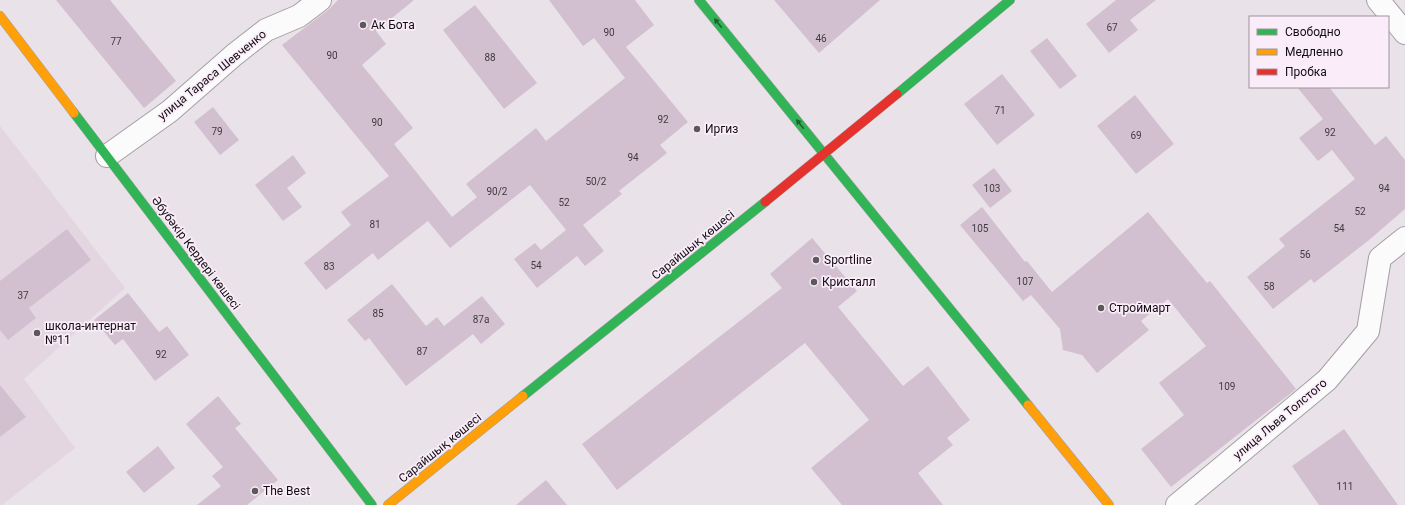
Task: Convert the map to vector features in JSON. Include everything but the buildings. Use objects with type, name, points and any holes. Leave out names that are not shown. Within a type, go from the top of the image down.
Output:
[{"type":"street","name":"улица Тараса Шевченко","points":[[107,156],[170,110],[234,55],[266,30],[299,16],[320,0]]},
{"type":"street","points":[[699,0],[1109,505]]},
{"type":"street","name":"Сарайшық көшесі","points":[[388,505],[824,154],[1010,0]]},
{"type":"street","points":[[1378,0],[1405,33]]},
{"type":"street","name":"Әбубәкір Кердері көшесі","points":[[0,16],[372,505]]},
{"type":"street","name":"улица Льва Толстого","points":[[1177,505],[1328,380],[1368,331],[1380,258],[1405,238]]},
{"type":"shaded area","name":"школа-интернат №11","points":[[0,126],[125,288],[24,379],[75,448],[2,505],[0,505]]},
{"type":"traffic: fast","points":[[699,0],[1028,405]]},
{"type":"traffic: fast","points":[[897,94],[1010,0]]},
{"type":"traffic: fast","points":[[74,113],[372,505]]},
{"type":"traffic: fast","points":[[523,396],[765,202]]},
{"type":"traffic: slow","points":[[0,16],[74,113]]},
{"type":"traffic: slow","points":[[388,505],[523,396]]},
{"type":"traffic: slow","points":[[1028,405],[1109,505]]},
{"type":"traffic: jam","points":[[765,202],[897,94]]},
{"type":"place","name":"Ак Бота","points":[[363,25]]},
{"type":"place","name":"Иргиз","points":[[697,129]]},
{"type":"place","name":"Sportline","points":[[816,260]]},
{"type":"place","name":"Кристалл","points":[[814,282]]},
{"type":"place","name":"Строймарт","points":[[1101,308]]},
{"type":"place","name":"школа-интернат №11","points":[[37,333]]},
{"type":"place","name":"The Best","points":[[255,491]]}]
